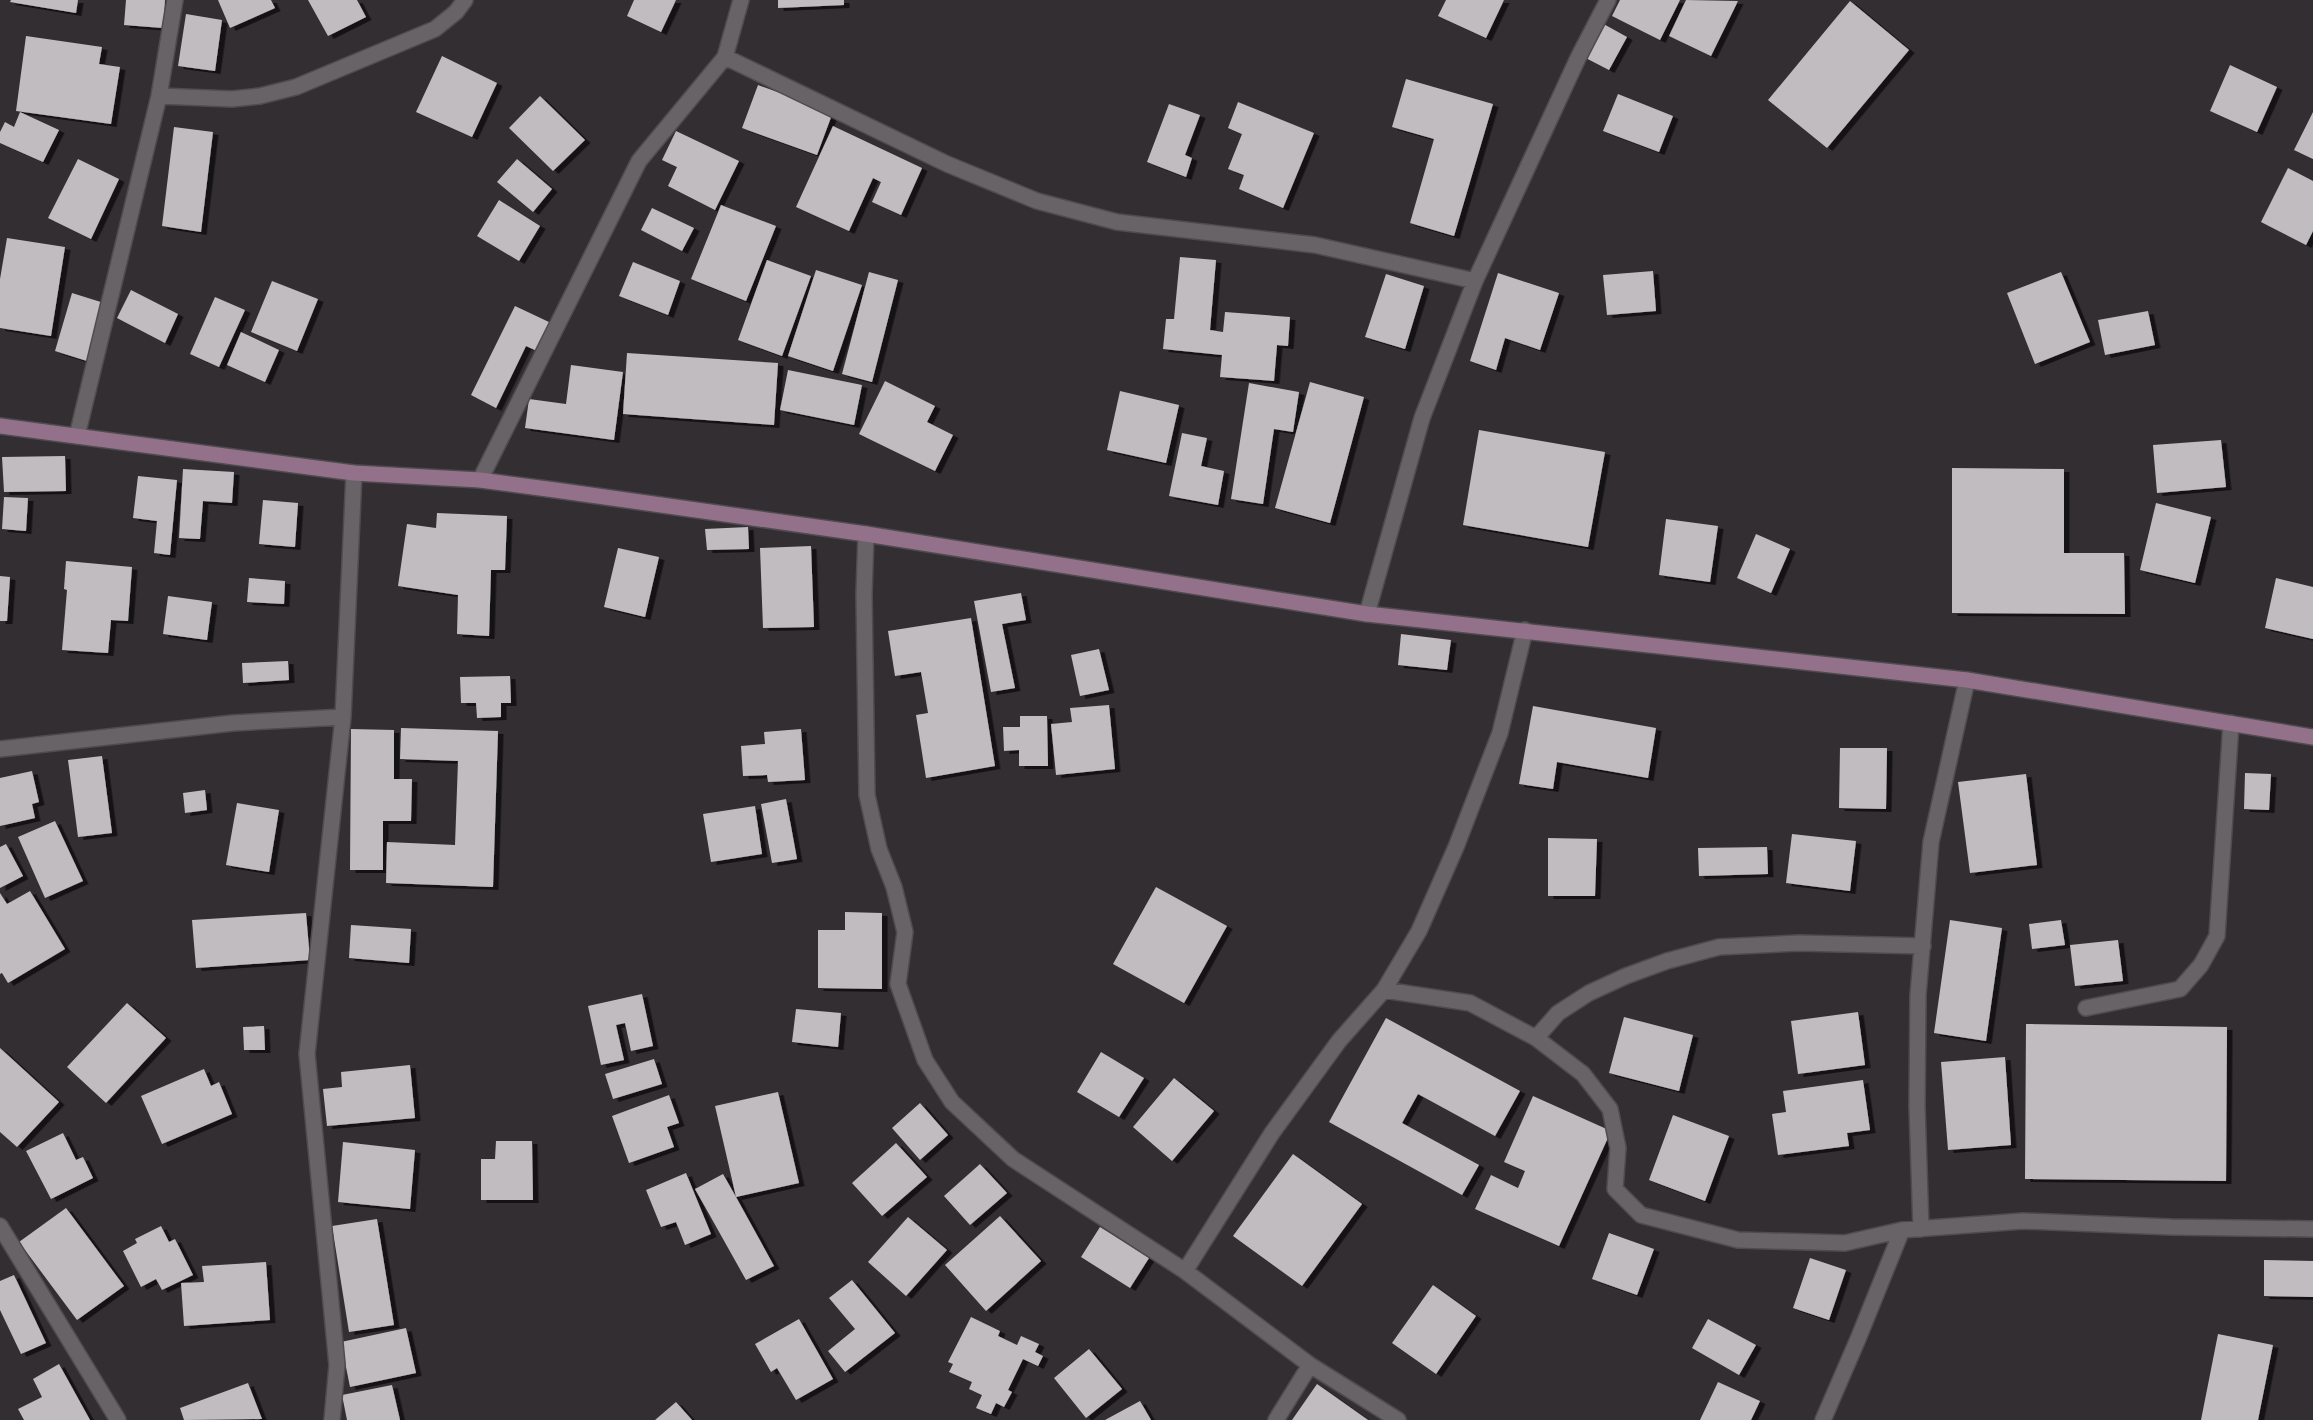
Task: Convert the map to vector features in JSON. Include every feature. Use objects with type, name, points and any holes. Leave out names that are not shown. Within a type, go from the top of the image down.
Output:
[{"type":"main road","points":[[0,426],[354,474],[480,480],[866,534],[1367,614],[1967,680],[2313,737]]},
{"type":"street","points":[[77,436],[159,96],[175,0]]},
{"type":"street","points":[[159,96],[232,99],[260,96],[296,87],[434,29],[456,12],[465,0]]},
{"type":"street","points":[[480,480],[638,161],[725,57],[741,0]]},
{"type":"street","points":[[1367,614],[1422,418],[1475,281],[1578,58],[1608,0]]},
{"type":"street","points":[[725,57],[948,164],[1037,201],[1117,222],[1315,245],[1475,281]]},
{"type":"street","points":[[332,1420],[337,1365],[307,1054],[343,717],[354,474]]},
{"type":"street","points":[[866,534],[864,594],[866,795],[879,848],[894,888],[905,932],[898,984],[925,1060],[952,1102],[1013,1159],[1185,1271],[1310,1364],[1398,1420]]},
{"type":"street","points":[[1185,1271],[1272,1133],[1339,1041],[1384,990],[1419,931],[1456,847],[1500,733],[1525,630]]},
{"type":"street","points":[[1921,1229],[1917,1106],[1918,995],[1931,842],[1967,680]]},
{"type":"street","points":[[0,749],[233,723],[343,717]]},
{"type":"street","points":[[2086,1008],[2180,989],[2201,965],[2217,936],[2231,723]]},
{"type":"street","points":[[1536,1038],[1558,1013],[1589,993],[1626,976],[1667,961],[1719,947],[1799,942],[1923,946]]},
{"type":"street","points":[[1384,990],[1470,1003],[1536,1038],[1583,1074],[1610,1109],[1618,1148],[1615,1189],[1641,1215],[1738,1240],[1844,1243],[1902,1230],[2023,1221],[2171,1227],[2313,1229]]},
{"type":"street","points":[[0,1226],[118,1420]]},
{"type":"street","points":[[1823,1420],[1902,1230]]},
{"type":"street","points":[[1276,1420],[1310,1364]]},
{"type":"building","points":[[11,0],[78,0],[76,13],[10,2]]},
{"type":"building","points":[[126,0],[165,0],[163,28],[124,25]]},
{"type":"building","points":[[218,0],[271,0],[275,8],[230,28]]},
{"type":"building","points":[[308,0],[357,0],[366,17],[328,36]]},
{"type":"building","points":[[634,0],[676,0],[661,32],[627,16]]},
{"type":"building","points":[[778,0],[844,0],[844,5],[778,8]]},
{"type":"building","points":[[1446,0],[1504,0],[1486,38],[1438,16]]},
{"type":"building","points":[[1620,0],[1680,0],[1660,40],[1612,16]]},
{"type":"building","points":[[1686,0],[1738,1],[1711,56],[1669,36]]},
{"type":"building","points":[[1850,1],[1909,50],[1827,148],[1768,100]]},
{"type":"building","points":[[186,14],[222,20],[215,71],[178,66]]},
{"type":"building","points":[[1598,21],[1627,37],[1609,70],[1580,55]]},
{"type":"building","points":[[26,36],[102,47],[99,64],[120,67],[111,124],[16,111]]},
{"type":"building","points":[[442,56],[497,83],[472,137],[416,112]]},
{"type":"building","points":[[2230,65],[2277,87],[2257,132],[2210,111]]},
{"type":"building","points":[[1406,79],[1493,104],[1454,236],[1410,223],[1434,139],[1392,127]]},
{"type":"building","points":[[758,85],[833,112],[817,155],[742,128]]},
{"type":"building","points":[[1618,94],[1673,116],[1659,152],[1603,131]]},
{"type":"building","points":[[540,96],[585,140],[553,171],[509,128]]},
{"type":"building","points":[[1238,102],[1314,133],[1283,208],[1239,189],[1244,175],[1228,169],[1242,134],[1228,128]]},
{"type":"building","points":[[1169,104],[1200,115],[1185,155],[1192,158],[1186,177],[1147,162]]},
{"type":"building","points":[[20,112],[59,130],[43,162],[0,143],[0,132],[5,122],[14,127]]},
{"type":"building","points":[[2313,112],[2313,159],[2294,150]]},
{"type":"building","points":[[833,126],[922,168],[901,215],[872,202],[881,182],[873,178],[849,231],[796,207]]},
{"type":"building","points":[[174,127],[213,132],[201,232],[162,226]]},
{"type":"building","points":[[676,131],[739,161],[715,210],[668,186],[677,167],[662,160]]},
{"type":"building","points":[[78,159],[119,179],[91,239],[48,218]]},
{"type":"building","points":[[517,159],[552,189],[533,212],[497,182]]},
{"type":"building","points":[[2288,168],[2313,181],[2313,231],[2306,245],[2261,222]]},
{"type":"building","points":[[499,200],[540,226],[519,261],[477,236]]},
{"type":"building","points":[[721,205],[776,226],[746,301],[691,279]]},
{"type":"building","points":[[652,208],[694,228],[682,251],[641,230]]},
{"type":"building","points":[[7,238],[65,247],[51,336],[0,328],[0,279]]},
{"type":"building","points":[[1180,257],[1216,260],[1210,330],[1223,332],[1225,312],[1290,317],[1288,346],[1277,345],[1274,381],[1220,377],[1222,355],[1163,349],[1166,319],[1174,319]]},
{"type":"building","points":[[767,260],[811,276],[782,356],[738,340]]},
{"type":"building","points":[[633,262],[680,281],[668,315],[619,296]]},
{"type":"building","points":[[816,270],[862,285],[833,371],[788,356]]},
{"type":"building","points":[[1653,271],[1656,311],[1607,315],[1603,275]]},
{"type":"building","points":[[869,272],[898,280],[872,382],[842,374]]},
{"type":"building","points":[[2061,272],[2090,342],[2035,364],[2007,293]]},
{"type":"building","points":[[1498,273],[1559,293],[1540,350],[1505,338],[1496,370],[1470,361]]},
{"type":"building","points":[[1386,274],[1424,286],[1405,349],[1365,337]]},
{"type":"building","points":[[272,281],[318,299],[297,351],[251,332]]},
{"type":"building","points":[[131,290],[178,314],[165,343],[117,318]]},
{"type":"building","points":[[72,293],[104,303],[87,361],[55,351]]},
{"type":"building","points":[[215,297],[245,310],[219,367],[190,354]]},
{"type":"building","points":[[515,306],[551,323],[537,351],[526,346],[496,408],[471,395]]},
{"type":"building","points":[[2148,311],[2155,345],[2105,355],[2098,320]]},
{"type":"building","points":[[241,332],[279,350],[265,382],[227,365]]},
{"type":"building","points":[[627,353],[778,363],[774,425],[623,414]]},
{"type":"building","points":[[571,365],[623,372],[614,440],[525,428],[529,399],[566,404]]},
{"type":"building","points":[[788,370],[862,385],[854,425],[780,410]]},
{"type":"building","points":[[885,381],[935,406],[927,422],[953,435],[935,471],[859,434]]},
{"type":"building","points":[[1310,382],[1364,397],[1330,523],[1275,508]]},
{"type":"building","points":[[1249,383],[1299,392],[1293,432],[1274,429],[1263,504],[1231,499]]},
{"type":"building","points":[[1120,391],[1179,405],[1166,463],[1107,450]]},
{"type":"building","points":[[1479,430],[1605,452],[1588,547],[1463,525]]},
{"type":"building","points":[[1182,433],[1207,438],[1201,466],[1224,471],[1218,505],[1169,496]]},
{"type":"building","points":[[2221,440],[2226,487],[2157,493],[2153,445]]},
{"type":"building","points":[[65,456],[66,491],[4,492],[2,457]]},
{"type":"building","points":[[1952,468],[2064,469],[2064,553],[2124,553],[2125,614],[1952,613]]},
{"type":"building","points":[[183,469],[234,472],[232,503],[203,501],[200,539],[179,538]]},
{"type":"building","points":[[138,476],[177,480],[170,555],[154,553],[157,521],[133,518]]},
{"type":"building","points":[[4,497],[28,498],[26,531],[2,529]]},
{"type":"building","points":[[263,500],[298,503],[295,547],[259,544]]},
{"type":"building","points":[[2156,503],[2211,517],[2195,583],[2140,570]]},
{"type":"building","points":[[437,513],[507,516],[505,570],[491,570],[489,636],[457,634],[458,595],[398,586],[407,524],[436,528]]},
{"type":"building","points":[[1666,519],[1718,526],[1710,582],[1659,575]]},
{"type":"building","points":[[748,527],[749,549],[707,550],[705,529]]},
{"type":"building","points":[[1756,534],[1790,549],[1771,593],[1737,578]]},
{"type":"building","points":[[811,546],[814,627],[763,628],[760,548]]},
{"type":"building","points":[[618,548],[659,557],[645,617],[604,607]]},
{"type":"building","points":[[66,561],[132,567],[128,621],[111,620],[108,653],[62,650],[67,590],[64,589]]},
{"type":"building","points":[[0,576],[10,577],[7,621],[0,621]]},
{"type":"building","points":[[249,578],[285,581],[284,604],[247,602]]},
{"type":"building","points":[[2276,578],[2313,587],[2313,639],[2265,628]]},
{"type":"building","points":[[1021,593],[1026,620],[1002,624],[1015,688],[991,692],[974,601]]},
{"type":"building","points":[[168,596],[212,602],[207,640],[163,634]]},
{"type":"building","points":[[971,618],[995,766],[926,778],[916,715],[928,713],[921,672],[895,676],[888,631]]},
{"type":"building","points":[[1401,634],[1451,640],[1447,670],[1398,665]]},
{"type":"building","points":[[1099,649],[1109,690],[1080,696],[1071,655]]},
{"type":"building","points":[[288,661],[289,680],[243,683],[242,663]]},
{"type":"building","points":[[510,676],[511,703],[501,703],[501,717],[477,718],[476,703],[461,703],[460,677]]},
{"type":"building","points":[[1109,705],[1115,769],[1056,775],[1051,724],[1072,722],[1070,708]]},
{"type":"building","points":[[1533,706],[1656,728],[1648,778],[1557,762],[1553,789],[1519,784]]},
{"type":"building","points":[[1020,716],[1047,716],[1048,766],[1019,766],[1019,750],[1004,751],[1003,727],[1020,727]]},
{"type":"building","points":[[401,728],[498,731],[493,887],[386,883],[387,842],[455,845],[458,761],[400,759]]},
{"type":"building","points":[[351,729],[394,730],[394,779],[412,779],[411,821],[383,821],[383,870],[350,870]]},
{"type":"building","points":[[801,729],[805,780],[768,782],[767,775],[743,776],[741,746],[765,744],[764,732]]},
{"type":"building","points":[[1840,748],[1887,748],[1886,809],[1839,808]]},
{"type":"building","points":[[102,756],[112,833],[78,837],[68,760]]},
{"type":"building","points":[[32,771],[39,802],[32,804],[35,818],[0,826],[0,778]]},
{"type":"building","points":[[2245,773],[2271,774],[2269,810],[2244,809]]},
{"type":"building","points":[[2026,774],[2037,865],[1970,873],[1958,782]]},
{"type":"building","points":[[205,790],[207,810],[185,813],[183,793]]},
{"type":"building","points":[[786,799],[797,859],[772,863],[761,804]]},
{"type":"building","points":[[237,803],[279,810],[269,872],[226,865]]},
{"type":"building","points":[[755,806],[762,854],[711,862],[703,814]]},
{"type":"building","points":[[55,821],[83,881],[45,898],[18,837]]},
{"type":"building","points":[[1792,834],[1856,841],[1850,891],[1786,883]]},
{"type":"building","points":[[1548,838],[1597,839],[1595,896],[1548,896]]},
{"type":"building","points":[[6,844],[23,876],[0,888],[0,847]]},
{"type":"building","points":[[1767,847],[1768,874],[1699,876],[1698,848]]},
{"type":"building","points":[[1156,887],[1227,926],[1184,1003],[1113,964]]},
{"type":"building","points":[[30,891],[65,949],[8,983],[2,973],[0,974],[0,893],[7,904]]},
{"type":"building","points":[[845,912],[882,913],[882,989],[818,988],[818,930],[845,930]]},
{"type":"building","points":[[306,913],[310,960],[196,968],[192,920]]},
{"type":"building","points":[[1950,920],[2002,928],[1986,1041],[1934,1033]]},
{"type":"building","points":[[2061,920],[2065,945],[2032,949],[2029,924]]},
{"type":"building","points":[[351,925],[411,929],[409,963],[349,958]]},
{"type":"building","points":[[2118,940],[2123,981],[2075,986],[2070,945]]},
{"type":"building","points":[[642,994],[653,1046],[631,1051],[625,1023],[616,1025],[624,1060],[601,1065],[588,1006]]},
{"type":"building","points":[[127,1003],[166,1038],[106,1103],[67,1067]]},
{"type":"building","points":[[796,1009],[841,1013],[838,1047],[792,1042]]},
{"type":"building","points":[[1858,1012],[1865,1065],[1798,1074],[1791,1021]]},
{"type":"building","points":[[1624,1017],[1693,1035],[1679,1091],[1609,1073]]},
{"type":"building","points":[[1386,1018],[1520,1091],[1495,1136],[1418,1094],[1402,1123],[1479,1165],[1462,1195],[1329,1122]]},
{"type":"building","points":[[2026,1024],[2227,1027],[2226,1181],[2025,1179]]},
{"type":"building","points":[[264,1026],[265,1050],[244,1050],[243,1027]]},
{"type":"building","points":[[0,1048],[59,1102],[17,1147],[0,1132]]},
{"type":"building","points":[[1101,1052],[1144,1078],[1119,1117],[1077,1092]]},
{"type":"building","points":[[2005,1057],[2011,1145],[1948,1150],[1941,1062]]},
{"type":"building","points":[[654,1059],[662,1084],[613,1099],[605,1074]]},
{"type":"building","points":[[410,1065],[415,1118],[327,1126],[323,1089],[342,1087],[341,1072]]},
{"type":"building","points":[[204,1069],[211,1086],[219,1082],[232,1114],[162,1144],[141,1096]]},
{"type":"building","points":[[1174,1078],[1214,1111],[1172,1161],[1133,1127]]},
{"type":"building","points":[[1863,1080],[1870,1130],[1847,1133],[1849,1146],[1778,1155],[1772,1114],[1786,1112],[1783,1091]]},
{"type":"building","points":[[778,1092],[799,1183],[736,1197],[715,1106]]},
{"type":"building","points":[[669,1095],[679,1123],[667,1127],[674,1147],[629,1163],[612,1116]]},
{"type":"building","points":[[1533,1096],[1611,1131],[1559,1246],[1475,1209],[1491,1175],[1518,1188],[1525,1171],[1504,1162]]},
{"type":"building","points":[[920,1103],[948,1135],[920,1160],[892,1128]]},
{"type":"building","points":[[1673,1115],[1729,1136],[1705,1201],[1649,1180]]},
{"type":"building","points":[[63,1133],[76,1160],[83,1157],[93,1178],[51,1199],[26,1151]]},
{"type":"building","points":[[496,1141],[532,1141],[533,1200],[481,1200],[481,1159],[495,1159]]},
{"type":"building","points":[[343,1142],[415,1150],[410,1209],[338,1202]]},
{"type":"building","points":[[896,1143],[927,1177],[882,1216],[852,1183]]},
{"type":"building","points":[[1293,1154],[1362,1204],[1302,1286],[1233,1236]]},
{"type":"building","points":[[980,1164],[1007,1193],[970,1225],[944,1196]]},
{"type":"building","points":[[686,1173],[711,1234],[685,1245],[676,1222],[661,1227],[646,1190]]},
{"type":"building","points":[[723,1174],[774,1266],[746,1280],[695,1189]]},
{"type":"building","points":[[66,1208],[124,1286],[77,1320],[19,1242]]},
{"type":"building","points":[[1000,1216],[1041,1261],[986,1311],[945,1265]]},
{"type":"building","points":[[908,1217],[947,1250],[906,1296],[868,1262]]},
{"type":"building","points":[[377,1219],[394,1325],[349,1332],[332,1226]]},
{"type":"building","points":[[161,1226],[169,1242],[175,1239],[193,1275],[162,1290],[156,1279],[141,1287],[123,1251],[137,1243],[135,1239]]},
{"type":"building","points":[[1100,1227],[1149,1258],[1130,1288],[1081,1257]]},
{"type":"building","points":[[1609,1233],[1654,1249],[1637,1295],[1592,1279]]},
{"type":"building","points":[[1810,1258],[1846,1270],[1829,1320],[1793,1308]]},
{"type":"building","points":[[2264,1260],[2313,1261],[2313,1297],[2264,1296]]},
{"type":"building","points":[[266,1262],[270,1320],[184,1326],[181,1283],[204,1282],[202,1266]]},
{"type":"building","points":[[14,1275],[46,1343],[21,1354],[0,1310],[0,1281]]},
{"type":"building","points":[[852,1280],[895,1333],[845,1372],[828,1351],[855,1329],[829,1298]]},
{"type":"building","points":[[1433,1285],[1476,1316],[1436,1374],[1392,1343]]},
{"type":"building","points":[[971,1317],[1000,1331],[998,1336],[1017,1345],[1021,1336],[1039,1344],[1035,1352],[1043,1356],[1038,1366],[1023,1359],[1008,1390],[1012,1392],[1004,1407],[996,1403],[991,1414],[976,1408],[982,1395],[969,1389],[972,1382],[949,1372],[953,1364],[948,1362]]},
{"type":"building","points":[[799,1319],[833,1379],[796,1400],[777,1368],[771,1372],[755,1344]]},
{"type":"building","points":[[1708,1319],[1756,1345],[1739,1375],[1692,1348]]},
{"type":"building","points":[[406,1328],[416,1373],[350,1387],[341,1342]]},
{"type":"building","points":[[2218,1334],[2273,1345],[2258,1420],[2201,1420]]},
{"type":"building","points":[[1089,1349],[1122,1389],[1086,1418],[1054,1378]]},
{"type":"building","points":[[59,1364],[90,1420],[24,1420],[18,1409],[42,1397],[33,1379]]},
{"type":"building","points":[[1718,1382],[1760,1401],[1751,1420],[1700,1420]]},
{"type":"building","points":[[248,1383],[262,1419],[184,1420],[180,1408]]},
{"type":"building","points":[[1317,1384],[1368,1420],[1292,1420]]},
{"type":"building","points":[[392,1385],[400,1420],[347,1420],[342,1395]]},
{"type":"building","points":[[1140,1401],[1151,1420],[1105,1420]]},
{"type":"building","points":[[676,1402],[692,1420],[655,1420]]}]
